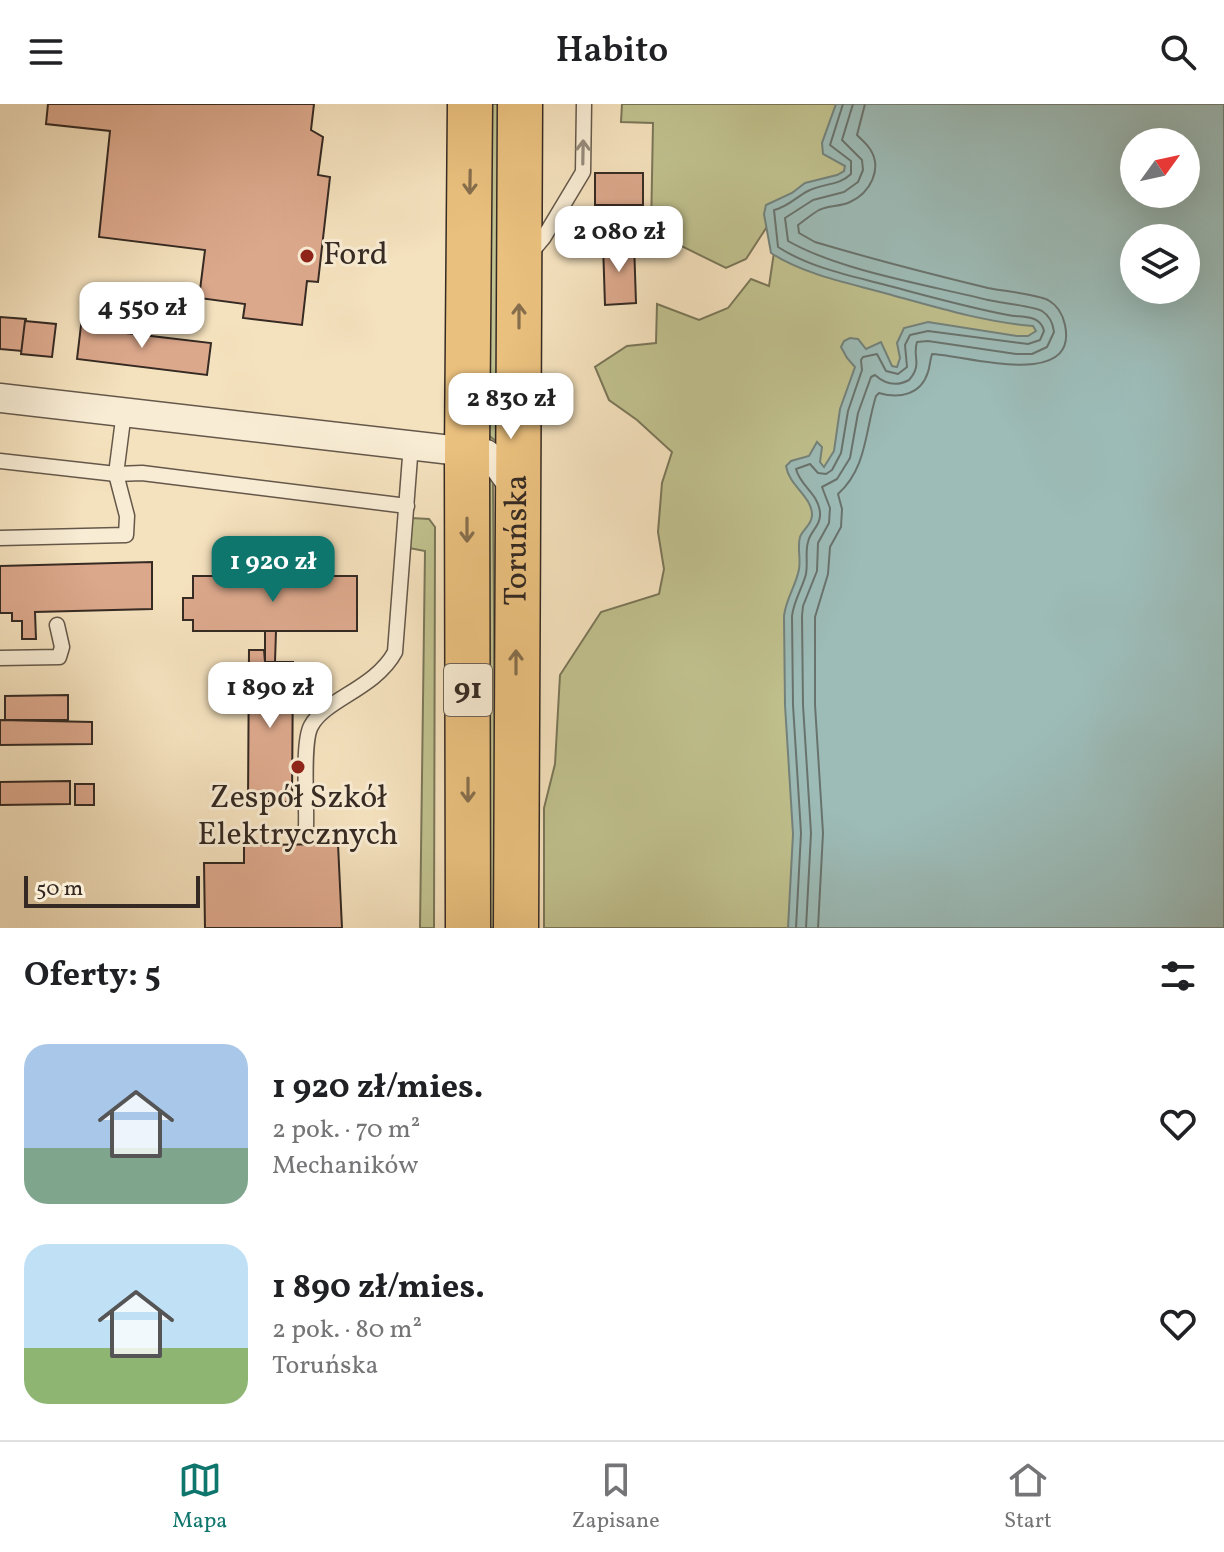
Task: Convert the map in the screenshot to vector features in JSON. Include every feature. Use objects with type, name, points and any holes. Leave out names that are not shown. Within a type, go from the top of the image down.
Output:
[{"type":"main road","name":"Toruńska","points":[[468,928],[470,104]]},
{"type":"main road","name":"Toruńska","points":[[516,928],[520,104]]},
{"type":"street","points":[[0,398],[486,454],[496,462],[517,491]]},
{"type":"lane","points":[[520,266],[544,237],[583,172],[584,104]]},
{"type":"lane","points":[[0,538],[126,535],[127,516],[116,474],[124,412]]},
{"type":"lane","points":[[306,826],[307,740],[311,725],[326,710],[380,673],[395,652],[411,444]]},
{"type":"lane","points":[[0,461],[116,474],[142,473],[407,506]]},
{"type":"lane","points":[[0,658],[59,657],[62,647],[57,625]]},
{"type":"green space","points":[[485,104],[506,104],[504,447],[484,432]]},
{"type":"green space","points":[[622,104],[1224,104],[1224,928],[544,928],[544,808],[555,764],[560,675],[601,612],[659,594],[664,569],[658,532],[662,483],[672,452],[609,400],[595,367],[627,346],[656,343],[657,304],[699,320],[728,308],[751,279],[769,286],[781,205],[746,259],[726,268],[651,231],[653,123],[621,122]]},
{"type":"green space","points":[[488,470],[493,483],[495,747],[504,928],[484,928]]},
{"type":"green space","points":[[411,518],[429,519],[435,527],[434,928],[420,928],[425,551],[409,548]]},
{"type":"water","points":[[836,104],[1224,104],[1224,928],[788,928],[793,834],[785,705],[784,616],[799,569],[800,537],[811,522],[812,515],[808,502],[791,479],[786,466],[791,461],[809,456],[817,442],[822,447],[820,462],[824,467],[834,451],[840,409],[855,367],[841,347],[844,341],[858,339],[866,349],[881,342],[892,366],[897,367],[900,358],[897,343],[904,328],[928,322],[1017,336],[1028,336],[1036,331],[1033,326],[960,313],[828,278],[771,253],[764,214],[766,205],[805,183],[844,171],[845,166],[823,154],[822,143]]},
{"type":"building","points":[[48,104],[314,104],[311,130],[323,137],[318,175],[330,177],[318,282],[307,281],[302,325],[243,318],[245,304],[199,298],[205,250],[99,237],[110,131],[46,124]]},
{"type":"building","points":[[595,173],[643,173],[643,205],[595,205]]},
{"type":"building","points":[[634,243],[636,303],[605,305],[603,244]]},
{"type":"building","points":[[0,317],[26,319],[22,351],[0,349]]},
{"type":"building","points":[[82,317],[102,319],[101,330],[211,343],[207,375],[77,359]]},
{"type":"building","points":[[25,321],[56,324],[52,357],[21,354]]},
{"type":"building","points":[[152,562],[152,609],[35,612],[36,639],[22,639],[22,621],[12,621],[12,613],[0,613],[0,566]]},
{"type":"building","points":[[193,576],[357,576],[357,631],[193,631],[193,620],[183,620],[183,598],[193,598]]},
{"type":"building","points":[[265,631],[276,631],[275,662],[265,662]]},
{"type":"building","points":[[249,650],[264,650],[265,662],[293,662],[292,802],[248,801]]},
{"type":"building","points":[[68,695],[68,720],[5,720],[5,696]]},
{"type":"building","points":[[0,720],[92,722],[92,744],[0,745]]},
{"type":"building","points":[[70,781],[70,804],[0,805],[0,782]]},
{"type":"building","points":[[75,784],[94,784],[94,805],[75,805]]},
{"type":"building","points":[[338,844],[342,928],[205,928],[204,863],[244,863],[244,845]]},
{"type":"place","name":"Ford","points":[[307,256]]},
{"type":"place","name":"Zespół Szkół Elektrycznych","points":[[298,767]]}]
